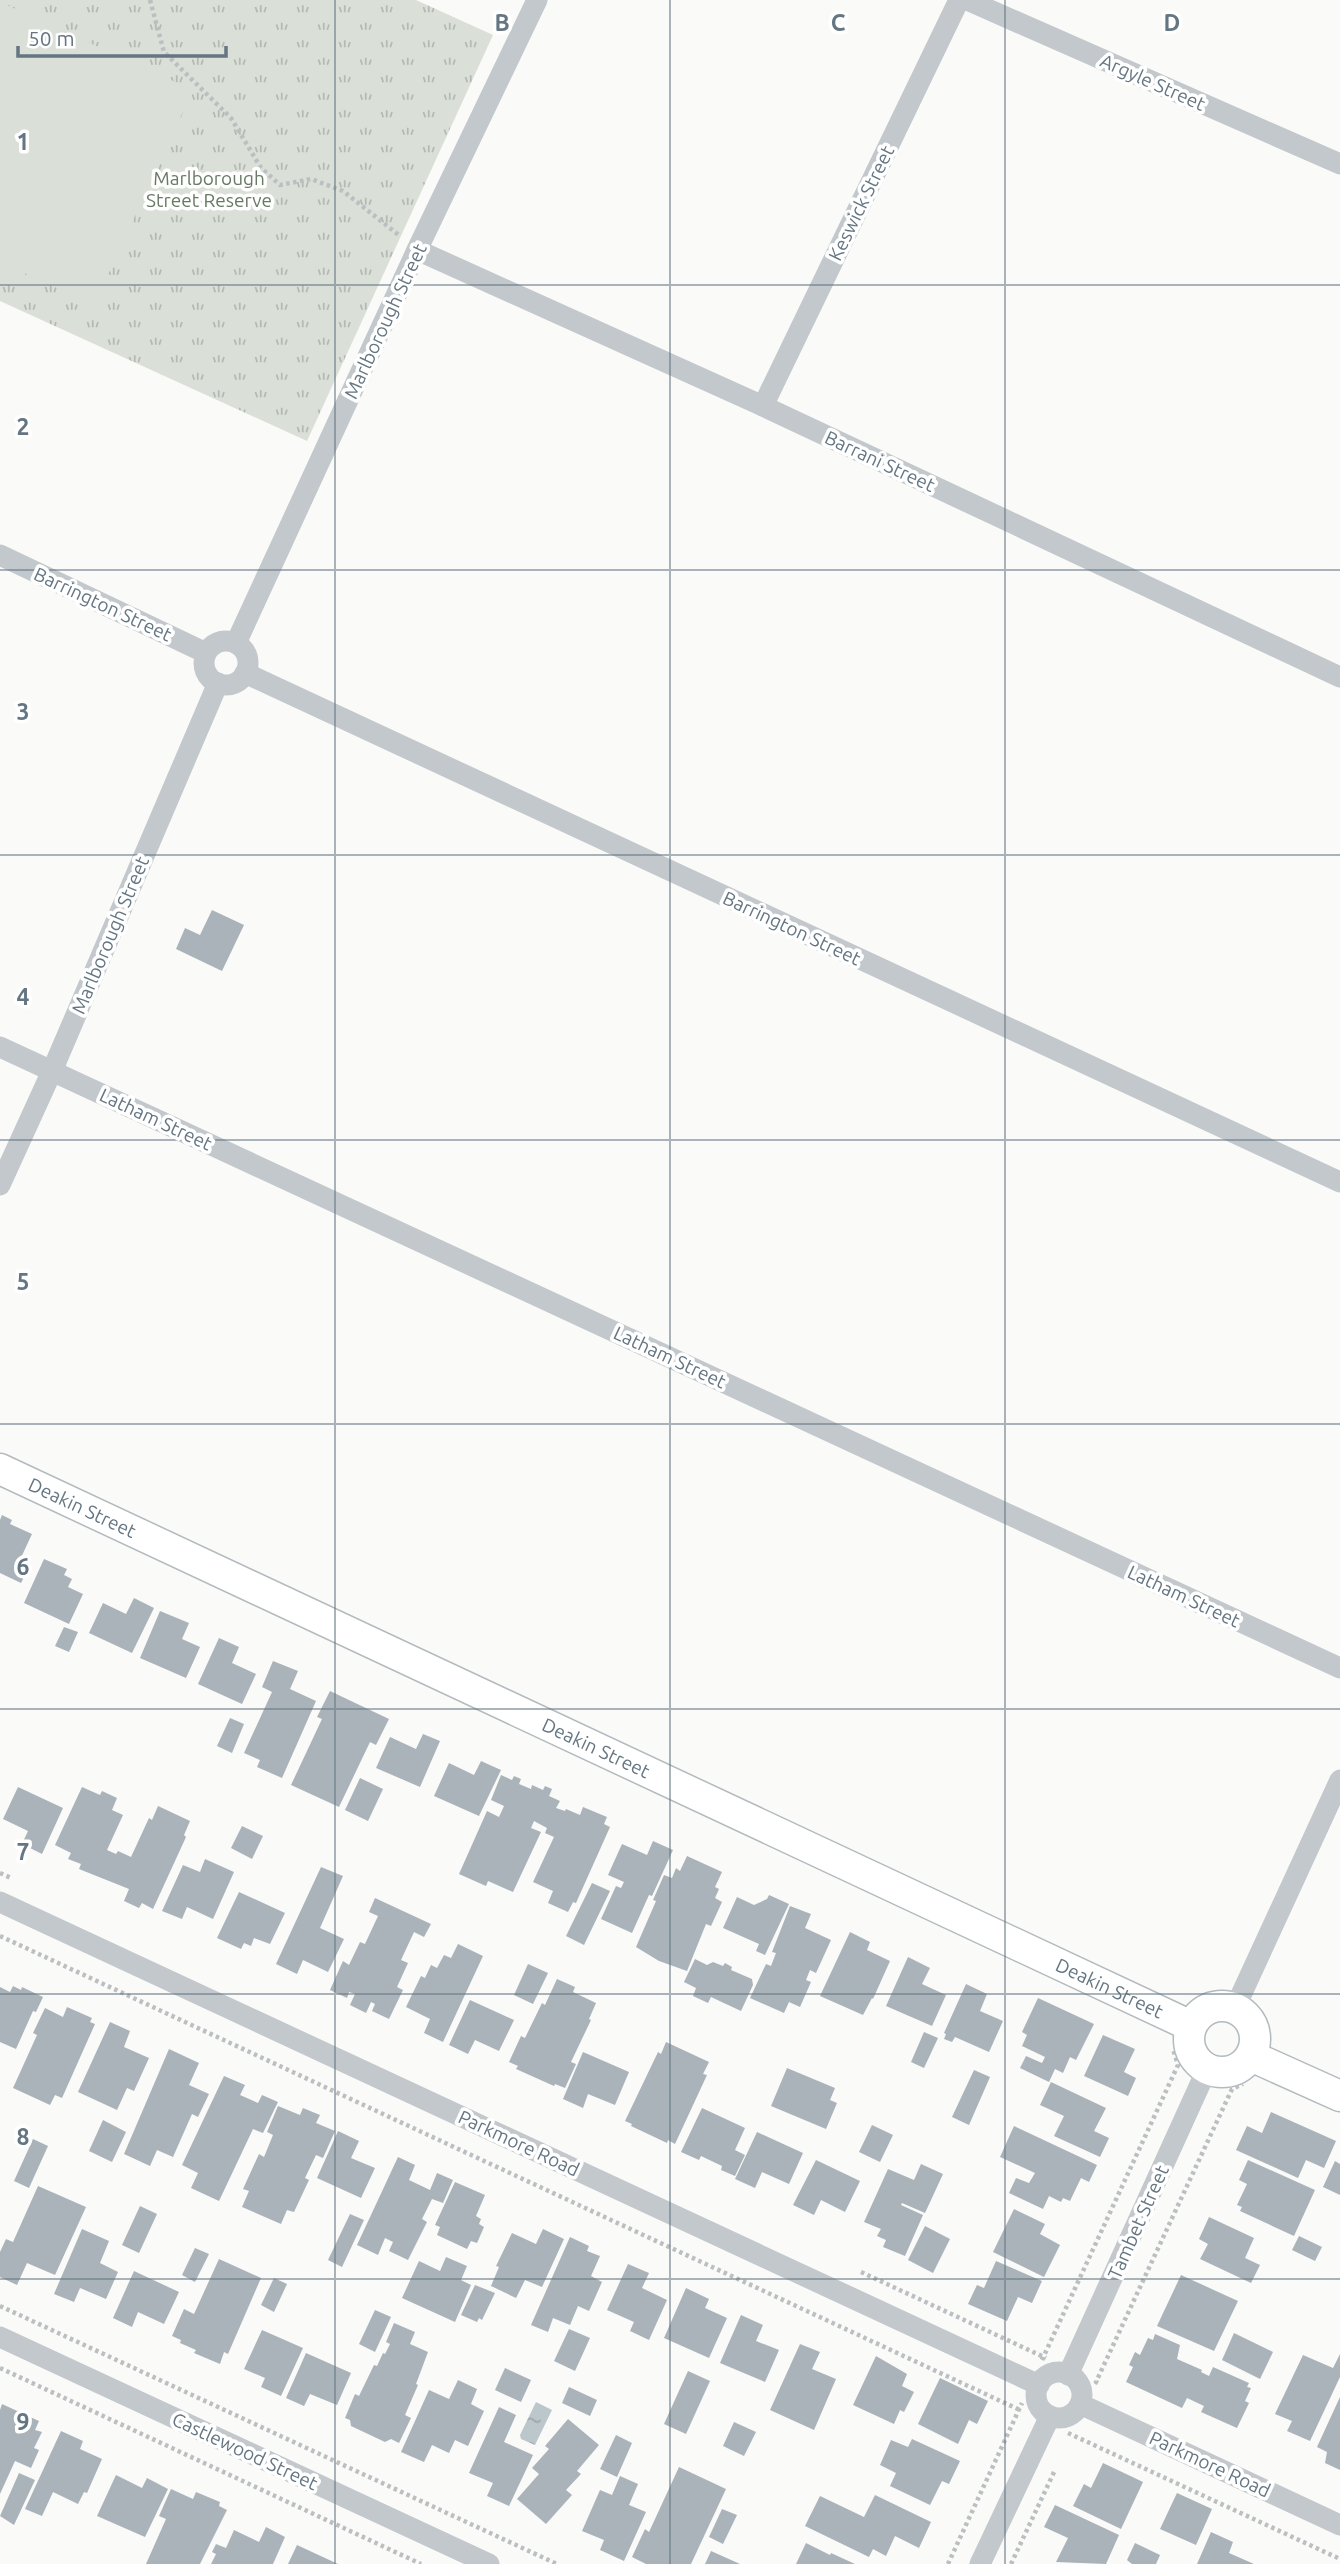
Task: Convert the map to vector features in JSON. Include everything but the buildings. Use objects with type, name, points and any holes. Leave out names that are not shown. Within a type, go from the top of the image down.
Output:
[{"type":"street","name":"Marlborough Street","points":[[236,643],[417,250],[537,0]]},
{"type":"street","name":"Keswick Street","points":[[763,406],[959,0]]},
{"type":"street","name":"Argyle Street","points":[[967,0],[1340,164]]},
{"type":"street","name":"Barrani Street","points":[[417,250],[763,406],[1340,677]]},
{"type":"street","name":"Barrington Street","points":[[0,555],[206,653]]},
{"type":"street","points":[[222,641],[236,643],[242,647],[247,660],[245,673],[233,683],[218,683],[212,679],[205,667],[206,653],[222,641]]},
{"type":"street","name":"Barrington Street","points":[[245,673],[1340,1182]]},
{"type":"street","name":"Marlborough Street","points":[[0,1185],[52,1071],[218,683]]},
{"type":"street","name":"Latham Street","points":[[0,1047],[1340,1668]]},
{"type":"street","name":"Deakin Street","points":[[0,1469],[1182,2036]]},
{"type":"street","points":[[1235,2008],[1340,1780]]},
{"type":"street","name":"Parkmore Road","points":[[0,1902],[1035,2383]]},
{"type":"street","points":[[1250,2069],[1256,2042],[1254,2028],[1247,2016],[1235,2008],[1222,2005],[1209,2008],[1199,2015],[1182,2036],[1188,2038],[1197,2061],[1207,2069],[1232,2071],[1243,2065],[1250,2069],[1340,2096]]},
{"type":"street","name":"Tambet Street","points":[[1068,2375],[1207,2069]]},
{"type":"street","name":"Castlewood Street","points":[[0,2337],[489,2564]]},
{"type":"street","points":[[1055,2373],[1074,2378],[1081,2390],[1077,2410],[1064,2417],[1048,2420],[1036,2399],[1035,2383],[1055,2373]]},
{"type":"street","name":"Parkmore Road","points":[[1080,2404],[1340,2525]]},
{"type":"street","points":[[981,2564],[1048,2420]]},
{"type":"path","points":[[150,0],[164,52],[231,118],[261,168],[280,185],[311,179],[343,191],[417,250]]},
{"type":"path","points":[[0,1936],[1019,2410],[1048,2420],[1071,2434],[1340,2559]]},
{"type":"path","points":[[948,2564],[1019,2410],[1035,2383],[1044,2357],[1178,2065],[1182,2036]]},
{"type":"path","points":[[1096,2382],[1232,2089],[1250,2069]]},
{"type":"path","points":[[0,2306],[557,2564]]},
{"type":"path","points":[[0,2368],[422,2564]]},
{"type":"path","points":[[1066,2446],[1071,2434]]},
{"type":"path","points":[[1011,2564],[1060,2458]]},
{"type":"green space","name":"Marlborough Street Reserve","points":[[0,0],[416,0],[493,35],[307,441],[0,301]]},
{"type":"green space","points":[[0,2],[193,90],[94,305],[0,262]]},
{"type":"water","points":[[536,2402],[552,2410],[535,2445],[521,2439],[520,2435]]}]
